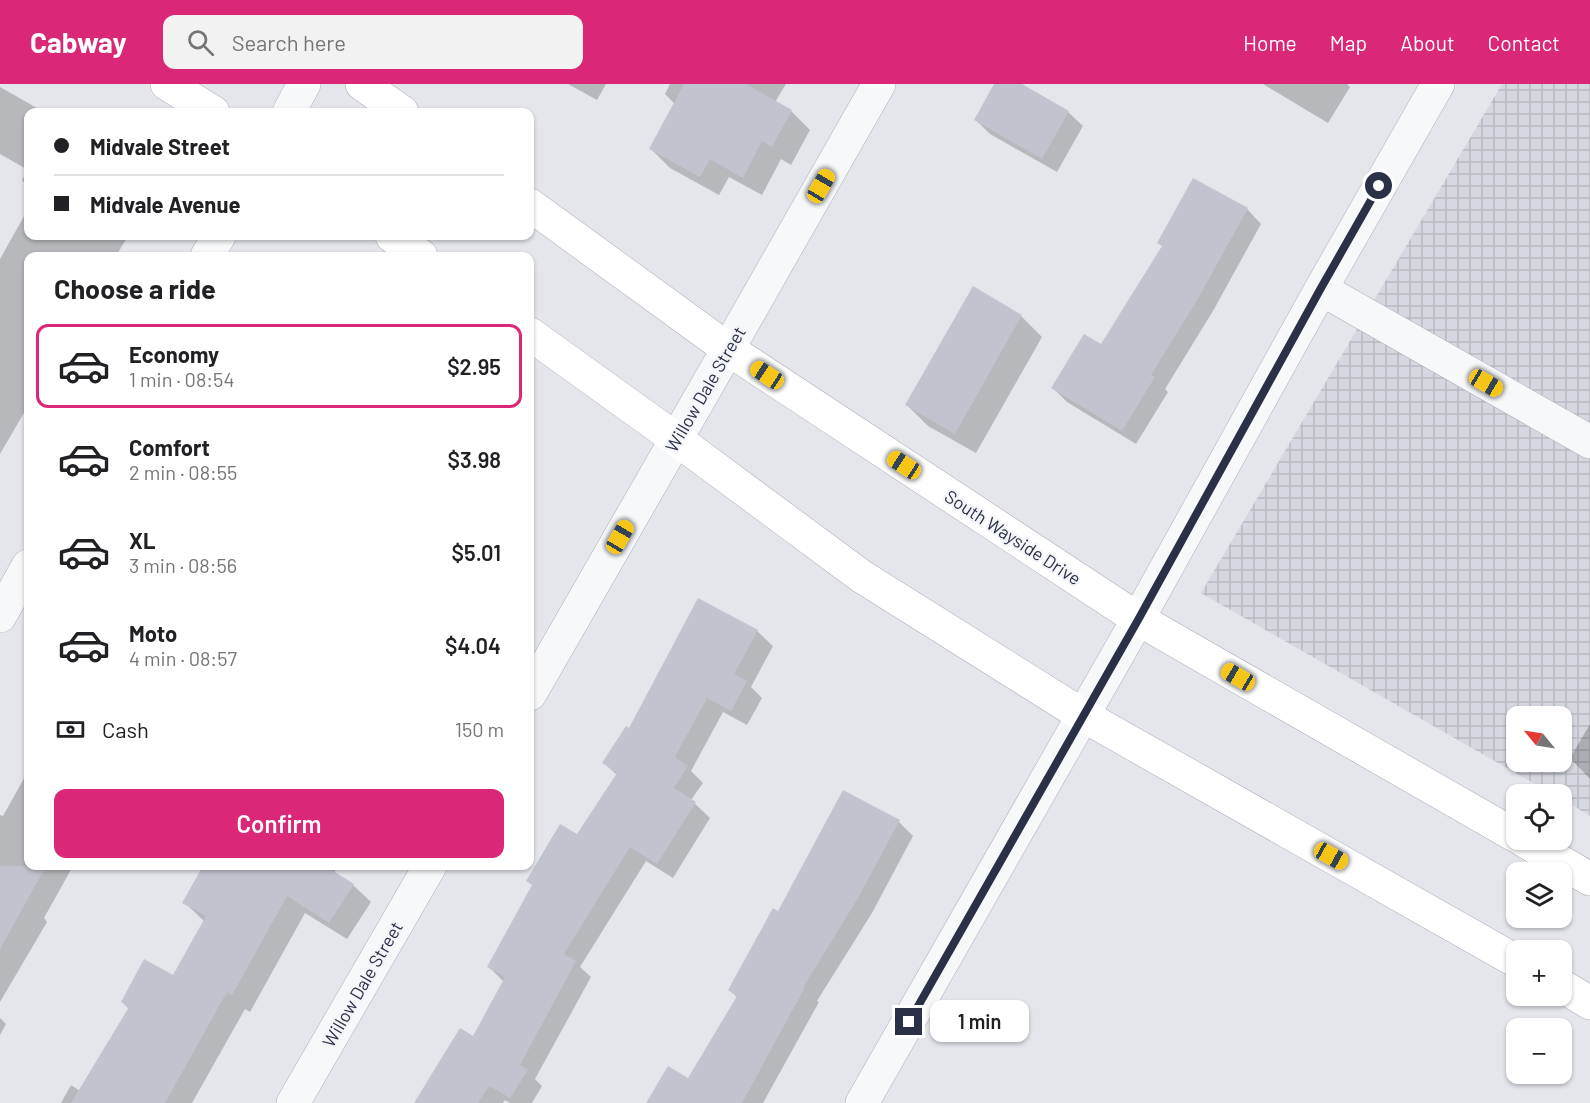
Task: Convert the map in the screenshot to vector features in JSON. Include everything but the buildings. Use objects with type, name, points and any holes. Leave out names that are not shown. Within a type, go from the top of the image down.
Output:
[{"type":"main road","points":[[167,84],[206,108]]},
{"type":"main road","points":[[362,84],[396,108]]},
{"type":"main road","name":"South Wayside Drive","points":[[534,208],[728,349],[1138,620],[1506,831]]},
{"type":"main road","points":[[398,240],[415,252]]},
{"type":"main road","points":[[534,337],[861,576],[1084,716],[1506,955]]},
{"type":"main road","points":[[1540,850],[1590,879]]},
{"type":"main road","points":[[1572,993],[1590,1003]]},
{"type":"street","points":[[291,108],[304,84]]},
{"type":"street","name":"Willow Dale Street","points":[[534,687],[879,84]]},
{"type":"street","points":[[862,1103],[1084,716],[1437,84]]},
{"type":"street","points":[[1321,288],[1590,442]]},
{"type":"street","points":[[0,616],[24,574]]},
{"type":"street","name":"Willow Dale Street","points":[[293,1103],[428,870]]},
{"type":"shaded area","points":[[1502,84],[1590,84],[1590,816],[1572,805],[1572,784],[1535,784],[1514,772],[1572,772],[1572,706],[1506,706],[1506,768],[1201,593]]},
{"type":"route","points":[[909,1022],[1138,620],[1379,186]]}]
